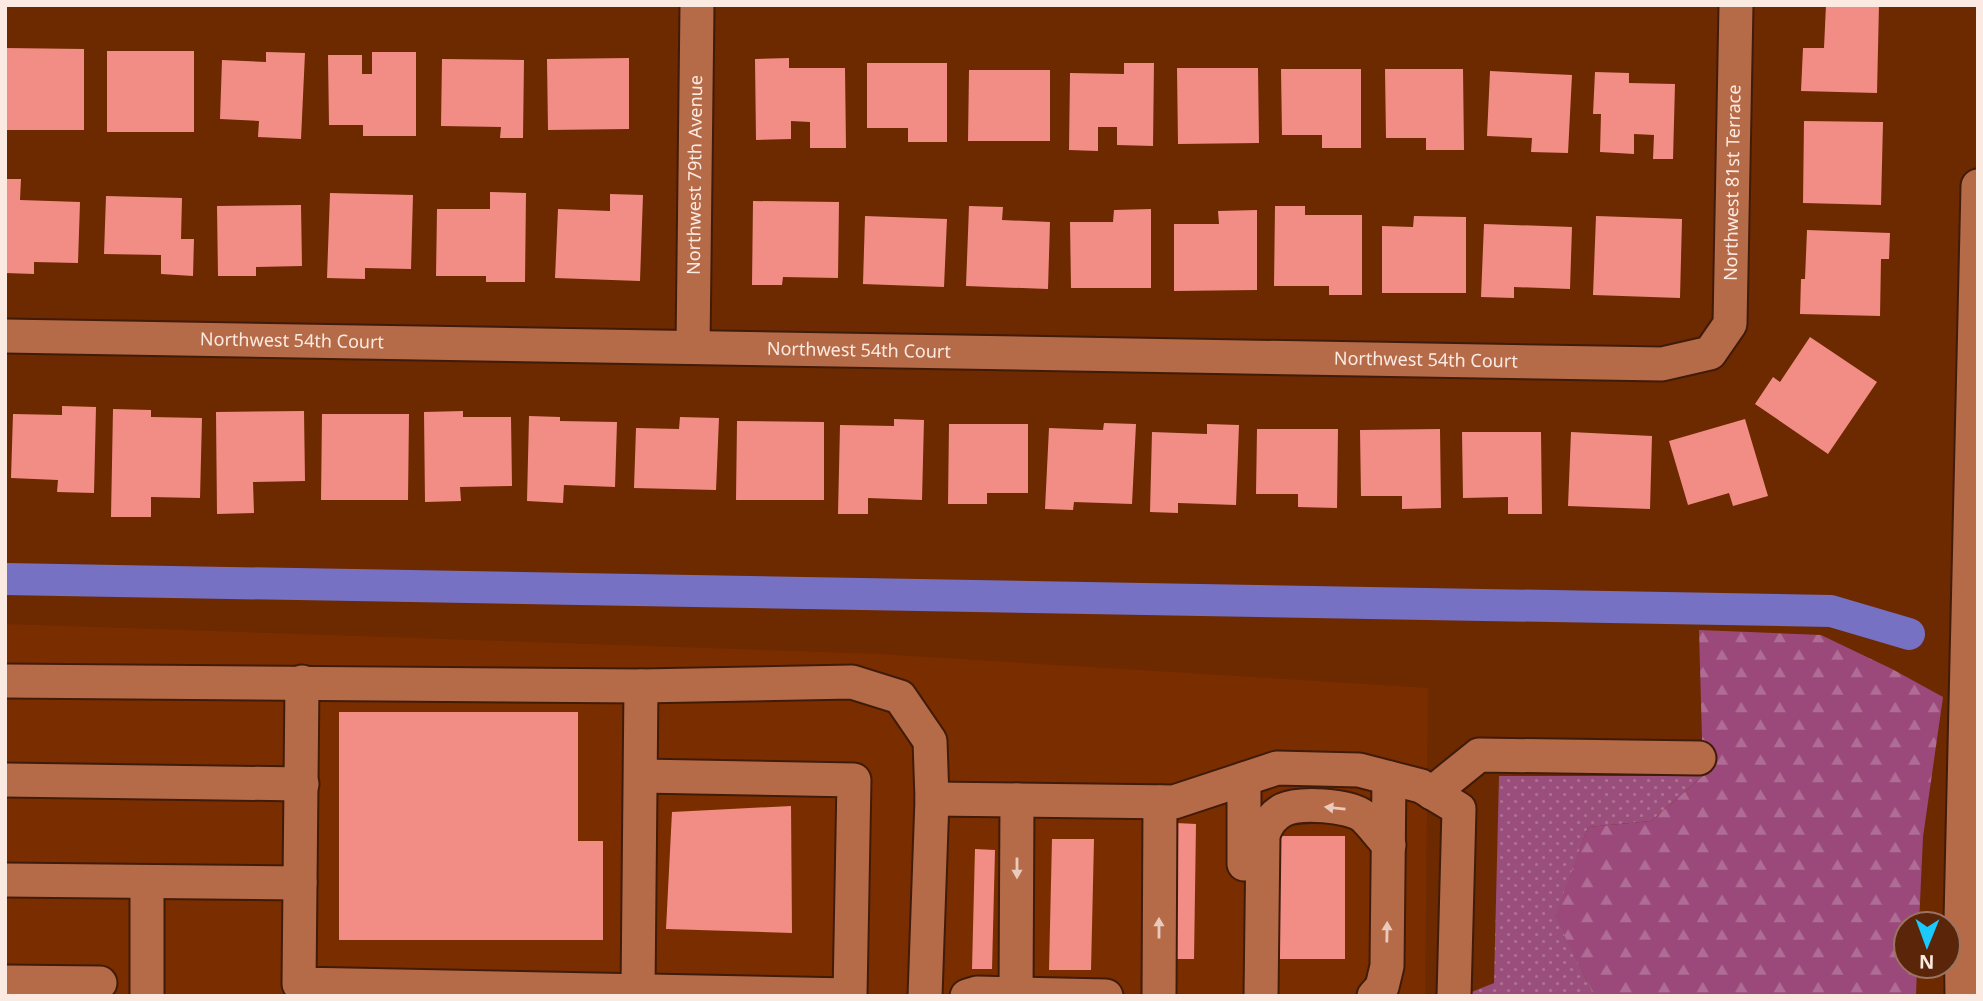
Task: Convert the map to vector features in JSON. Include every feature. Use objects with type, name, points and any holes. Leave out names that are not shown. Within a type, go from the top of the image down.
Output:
[{"type":"street","name":"Northwest 79th Avenue","points":[[694,347],[697,5]]},
{"type":"street","name":"Northwest 81st Terrace","points":[[1710,353],[1730,324],[1736,5]]},
{"type":"street","points":[[1962,996],[1970,920],[1978,186]]},
{"type":"street","name":"Northwest 54th Court","points":[[5,336],[1662,364],[1710,353]]},
{"type":"street","points":[[5,681],[641,686],[852,682],[900,697],[930,740],[932,799],[925,996]]},
{"type":"street","points":[[302,682],[299,984],[850,995],[854,780],[641,776]]},
{"type":"street","points":[[638,991],[641,686]]},
{"type":"street","points":[[1432,793],[1479,755],[1699,758]]},
{"type":"street","points":[[932,799],[1174,802],[1277,768],[1359,770],[1421,786],[1459,809],[1454,996]]},
{"type":"street","points":[[1374,996],[1382,986],[1387,966],[1389,778]]},
{"type":"street","points":[[5,779],[302,784]]},
{"type":"street","points":[[1243,996],[1244,779]]},
{"type":"street","points":[[1016,994],[1017,800]]},
{"type":"street","points":[[1159,996],[1160,802]]},
{"type":"street","points":[[1261,996],[1263,835],[1268,822],[1284,810],[1303,806],[1339,807],[1362,816],[1389,845]]},
{"type":"street","points":[[5,880],[300,883]]},
{"type":"street","points":[[147,881],[147,996]]},
{"type":"street","points":[[5,982],[100,983]]},
{"type":"street","points":[[967,996],[977,993],[1107,996]]},
{"type":"shaded area","points":[[5,624],[880,654],[1428,688],[1425,996],[5,996]]},
{"type":"shaded area","points":[[1499,776],[1703,776],[1651,821],[1588,827],[1556,916],[1594,996],[1470,996],[1469,993],[1494,983]]},
{"type":"green space","points":[[1699,630],[1821,635],[1943,697],[1923,837],[1920,910],[1892,910],[1892,980],[1917,980],[1916,996],[1594,996],[1555,916],[1588,827],[1651,821],[1703,776]]},
{"type":"building","points":[[1826,5],[1879,5],[1877,93],[1801,91],[1803,48],[1824,48]]},
{"type":"building","points":[[5,48],[84,49],[84,130],[5,130]]},
{"type":"building","points":[[107,51],[194,51],[194,132],[107,132]]},
{"type":"building","points":[[266,52],[305,53],[301,139],[258,137],[259,121],[220,119],[222,60],[266,62]]},
{"type":"building","points":[[372,52],[416,52],[416,136],[363,136],[363,125],[329,125],[328,55],[362,55],[362,74],[372,74]]},
{"type":"building","points":[[629,58],[629,129],[548,130],[547,59]]},
{"type":"building","points":[[789,58],[789,68],[845,68],[846,148],[810,148],[810,122],[791,121],[791,139],[756,140],[755,59]]},
{"type":"building","points":[[442,59],[524,60],[523,138],[500,138],[501,127],[441,126]]},
{"type":"building","points":[[867,63],[947,63],[947,142],[908,142],[908,128],[867,128]]},
{"type":"building","points":[[1124,63],[1154,63],[1153,146],[1117,145],[1117,127],[1098,127],[1098,151],[1069,150],[1070,73],[1124,74]]},
{"type":"building","points":[[1177,68],[1258,68],[1259,143],[1178,144]]},
{"type":"building","points":[[1281,69],[1361,69],[1361,148],[1322,148],[1322,135],[1282,135]]},
{"type":"building","points":[[1385,69],[1463,69],[1464,150],[1426,150],[1426,138],[1386,138]]},
{"type":"building","points":[[969,70],[1050,70],[1050,141],[968,141]]},
{"type":"building","points":[[1490,71],[1572,75],[1568,153],[1531,152],[1532,138],[1487,136]]},
{"type":"building","points":[[1595,72],[1629,73],[1629,83],[1675,84],[1673,159],[1653,159],[1654,135],[1634,134],[1634,154],[1600,152],[1601,114],[1593,114]]},
{"type":"building","points":[[1804,121],[1883,122],[1881,205],[1803,203]]},
{"type":"building","points":[[5,179],[21,179],[20,200],[80,202],[78,263],[34,262],[34,274],[5,273]]},
{"type":"building","points":[[490,192],[526,193],[525,282],[486,282],[486,276],[436,276],[437,209],[490,209]]},
{"type":"building","points":[[330,193],[413,195],[411,269],[365,268],[365,279],[327,278]]},
{"type":"building","points":[[610,194],[643,195],[640,281],[555,278],[558,209],[610,211]]},
{"type":"building","points":[[106,196],[182,198],[181,239],[194,239],[193,276],[161,274],[161,255],[104,254]]},
{"type":"building","points":[[753,201],[839,202],[838,278],[783,277],[782,285],[752,285]]},
{"type":"building","points":[[301,205],[302,266],[256,267],[256,276],[218,276],[217,206]]},
{"type":"building","points":[[969,206],[1003,207],[1002,220],[1050,222],[1048,289],[966,286]]},
{"type":"building","points":[[1275,206],[1305,206],[1305,215],[1362,215],[1362,295],[1329,295],[1329,286],[1274,286]]},
{"type":"building","points":[[1151,209],[1151,288],[1071,288],[1070,222],[1113,222],[1114,210]]},
{"type":"building","points":[[1257,210],[1257,290],[1174,291],[1174,224],[1219,224],[1218,211]]},
{"type":"building","points":[[865,216],[947,219],[944,287],[863,284]]},
{"type":"building","points":[[1414,216],[1466,217],[1466,293],[1382,293],[1382,226],[1413,227]]},
{"type":"building","points":[[1596,216],[1682,219],[1680,298],[1593,295]]},
{"type":"building","points":[[1484,224],[1572,227],[1570,289],[1514,287],[1514,298],[1481,297]]},
{"type":"building","points":[[1807,230],[1890,233],[1889,259],[1881,259],[1880,316],[1800,314]]},
{"type":"building","points":[[1810,337],[1877,382],[1828,454],[1755,404],[1773,377],[1780,382]]},
{"type":"building","points":[[62,406],[96,407],[94,493],[57,492],[58,480],[11,478],[13,414],[62,415]]},
{"type":"building","points":[[113,409],[151,410],[151,417],[202,418],[200,498],[151,497],[151,517],[111,517]]},
{"type":"building","points":[[304,411],[305,481],[253,482],[254,513],[217,514],[216,412]]},
{"type":"building","points":[[463,411],[463,417],[511,417],[512,486],[460,487],[461,501],[425,502],[424,412]]},
{"type":"building","points":[[322,414],[409,414],[408,500],[321,500]]},
{"type":"building","points":[[529,416],[560,417],[560,421],[617,422],[615,487],[564,485],[563,503],[527,501]]},
{"type":"building","points":[[680,417],[719,418],[716,490],[634,488],[636,428],[679,429]]},
{"type":"building","points":[[894,419],[924,420],[922,500],[868,498],[868,514],[838,514],[840,425],[894,426]]},
{"type":"building","points":[[1745,419],[1768,496],[1733,506],[1729,493],[1688,505],[1669,441]]},
{"type":"building","points":[[737,421],[824,422],[824,500],[736,500]]},
{"type":"building","points":[[1104,423],[1136,424],[1132,504],[1074,502],[1073,510],[1045,509],[1049,428],[1103,430]]},
{"type":"building","points":[[949,424],[1028,424],[1028,493],[987,493],[987,504],[948,504]]},
{"type":"building","points":[[1207,424],[1239,425],[1236,505],[1178,503],[1178,513],[1150,512],[1152,432],[1207,434]]},
{"type":"building","points":[[1257,429],[1338,429],[1337,508],[1298,507],[1298,494],[1256,494]]},
{"type":"building","points":[[1440,429],[1441,508],[1402,509],[1402,496],[1361,496],[1360,430]]},
{"type":"building","points":[[1462,432],[1541,432],[1542,514],[1508,514],[1508,497],[1463,498]]},
{"type":"building","points":[[1571,432],[1652,436],[1650,509],[1568,506]]},
{"type":"building","points":[[339,712],[578,712],[578,841],[603,841],[603,940],[339,940]]},
{"type":"building","points":[[791,806],[792,933],[666,929],[672,812]]},
{"type":"building","points":[[1176,823],[1196,824],[1194,959],[1174,959]]},
{"type":"building","points":[[1278,836],[1345,836],[1345,959],[1278,959]]},
{"type":"building","points":[[1052,839],[1094,839],[1091,970],[1049,970]]},
{"type":"building","points":[[975,849],[995,850],[992,969],[972,969]]},
{"type":"waterway","points":[[5,579],[1831,611],[1909,634]]}]
